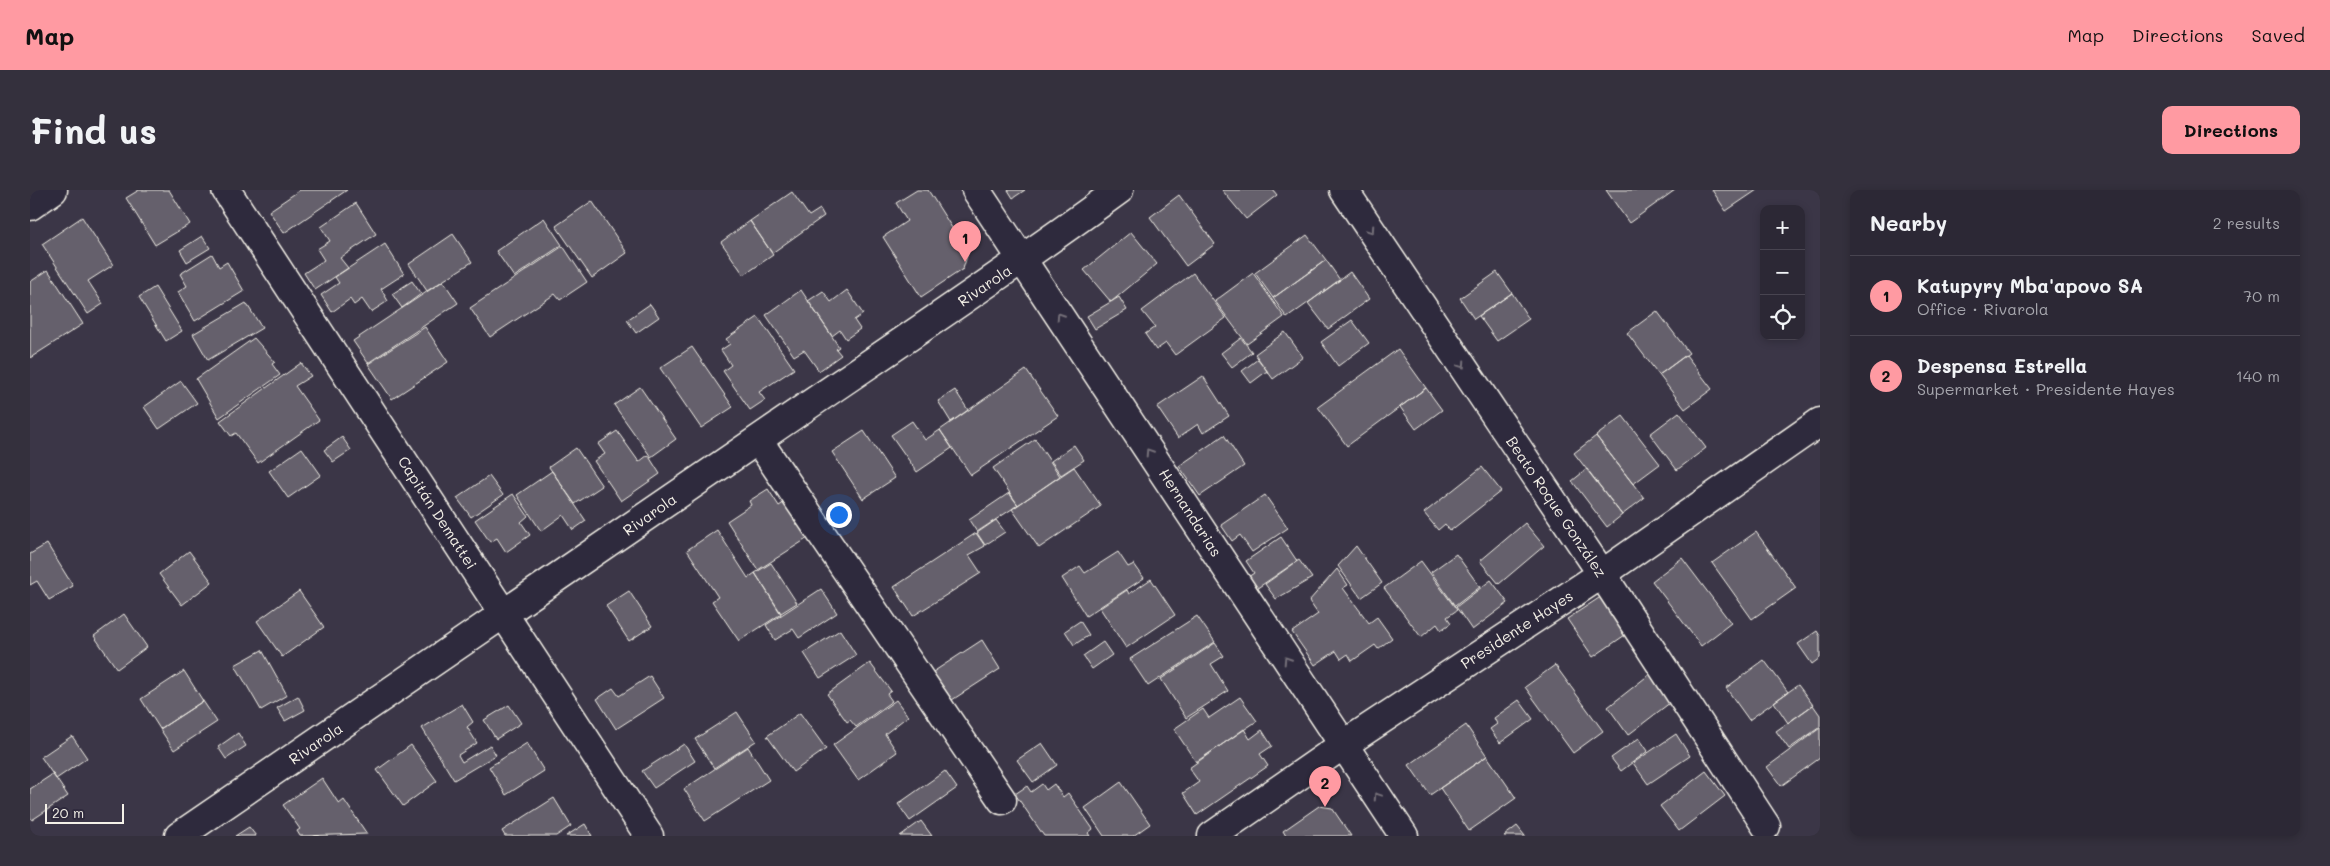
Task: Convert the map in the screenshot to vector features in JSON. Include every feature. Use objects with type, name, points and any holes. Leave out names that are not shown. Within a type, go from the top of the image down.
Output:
[{"type":"street","points":[[30,206],[53,190]]},
{"type":"street","name":"Capitán Demattei","points":[[226,190],[649,836]]},
{"type":"street","name":"Hernandarias","points":[[976,190],[1404,836]]},
{"type":"street","name":"Rivarola","points":[[179,836],[505,616],[758,440],[1023,260],[1119,190]]},
{"type":"street","name":"Beato Roque González","points":[[1344,190],[1602,574],[1766,826]]},
{"type":"street","name":"Presidente Hayes","points":[[1212,836],[1343,745],[1602,574],[1820,422]]},
{"type":"street","points":[[758,440],[1002,800]]},
{"type":"building","points":[[139,190],[169,190],[190,224],[155,245],[126,198]]},
{"type":"building","points":[[300,190],[347,190],[284,233],[269,211]]},
{"type":"building","points":[[917,190],[928,190],[968,253],[963,269],[921,297],[883,237],[907,221],[896,203]]},
{"type":"building","points":[[1008,190],[1025,190],[1013,198]]},
{"type":"building","points":[[1222,190],[1273,190],[1277,195],[1246,219]]},
{"type":"building","points":[[1606,190],[1675,190],[1629,223]]},
{"type":"building","points":[[1712,190],[1757,190],[1726,211]]},
{"type":"building","points":[[792,192],[809,216],[820,209],[824,216],[772,253],[750,221]]},
{"type":"building","points":[[1179,195],[1215,244],[1186,266],[1150,217]]},
{"type":"building","points":[[592,201],[627,253],[592,278],[556,226]]},
{"type":"building","points":[[356,203],[376,234],[340,258],[348,268],[315,290],[304,273],[324,260],[317,249],[330,241],[321,227]]},
{"type":"building","points":[[82,217],[113,265],[88,281],[103,304],[88,314],[42,244]]},
{"type":"building","points":[[544,218],[562,245],[514,277],[496,251]]},
{"type":"building","points":[[750,221],[773,255],[744,275],[721,242]]},
{"type":"building","points":[[1131,232],[1157,264],[1111,302],[1084,270]]},
{"type":"building","points":[[453,234],[472,262],[427,291],[409,264]]},
{"type":"building","points":[[1307,235],[1326,260],[1273,298],[1255,273]]},
{"type":"building","points":[[202,236],[210,248],[187,262],[180,250]]},
{"type":"building","points":[[385,244],[404,274],[381,289],[388,301],[371,312],[362,299],[354,305],[350,299],[332,312],[321,295],[339,283],[335,277]]},
{"type":"building","points":[[563,246],[587,282],[560,300],[555,294],[490,337],[470,308]]},
{"type":"building","points":[[212,254],[219,267],[227,262],[244,291],[195,321],[178,292],[187,286],[180,274]]},
{"type":"building","points":[[1326,260],[1340,280],[1287,318],[1273,298]]},
{"type":"building","points":[[48,270],[83,324],[30,358],[30,282]]},
{"type":"building","points":[[1350,272],[1369,299],[1328,329],[1308,303]]},
{"type":"building","points":[[1497,272],[1512,293],[1474,319],[1460,298]]},
{"type":"building","points":[[1193,273],[1226,318],[1175,355],[1166,343],[1156,350],[1145,334],[1155,327],[1142,311]]},
{"type":"building","points":[[1253,273],[1284,317],[1247,344],[1215,301]]},
{"type":"building","points":[[412,281],[421,294],[402,308],[392,294]]},
{"type":"building","points":[[443,281],[458,303],[368,363],[353,341]]},
{"type":"building","points":[[155,287],[182,331],[166,341],[139,297]]},
{"type":"building","points":[[801,290],[839,347],[836,349],[841,355],[819,371],[804,350],[794,356],[766,315]]},
{"type":"building","points":[[847,290],[863,314],[854,320],[860,329],[846,339],[840,330],[832,336],[808,301],[823,291],[831,302]]},
{"type":"building","points":[[1512,293],[1529,319],[1497,341],[1479,316]]},
{"type":"building","points":[[1119,297],[1127,310],[1095,329],[1087,316]]},
{"type":"building","points":[[246,303],[262,328],[208,360],[193,334]]},
{"type":"building","points":[[650,304],[659,317],[636,333],[627,320]]},
{"type":"building","points":[[1657,311],[1689,353],[1659,375],[1627,333]]},
{"type":"building","points":[[758,317],[794,369],[759,392],[765,400],[750,410],[723,371],[731,365],[721,350],[730,344],[726,339]]},
{"type":"building","points":[[1352,320],[1369,343],[1338,366],[1321,342]]},
{"type":"building","points":[[425,327],[448,362],[392,399],[368,364]]},
{"type":"building","points":[[1285,332],[1303,357],[1273,379],[1255,354]]},
{"type":"building","points":[[254,338],[275,362],[272,364],[280,375],[219,418],[196,379]]},
{"type":"building","points":[[1241,338],[1252,352],[1232,367],[1221,353]]},
{"type":"building","points":[[692,347],[733,407],[701,428],[660,368]]},
{"type":"building","points":[[1398,349],[1426,388],[1347,446],[1318,407]]},
{"type":"building","points":[[1686,355],[1712,389],[1685,409],[1659,375]]},
{"type":"building","points":[[1258,359],[1267,371],[1251,383],[1242,371]]},
{"type":"building","points":[[301,363],[311,376],[295,386],[319,420],[258,463],[236,433],[231,436],[220,421]]},
{"type":"building","points":[[1026,370],[1058,416],[971,475],[940,430]]},
{"type":"building","points":[[1203,376],[1229,416],[1203,433],[1198,424],[1178,438],[1157,407]]},
{"type":"building","points":[[181,381],[197,403],[159,429],[144,407]]},
{"type":"building","points":[[640,387],[676,439],[651,457],[614,405]]},
{"type":"building","points":[[1426,388],[1442,410],[1416,429],[1400,407]]},
{"type":"building","points":[[955,390],[968,410],[951,422],[938,401]]},
{"type":"building","points":[[1679,412],[1706,448],[1677,470],[1650,434]]},
{"type":"building","points":[[1623,416],[1660,464],[1633,484],[1596,436]]},
{"type":"building","points":[[912,421],[925,440],[940,430],[952,448],[917,472],[891,435]]},
{"type":"building","points":[[617,431],[639,462],[648,455],[660,474],[621,501],[594,461],[605,454],[598,444]]},
{"type":"building","points":[[864,431],[895,478],[863,499],[832,452]]},
{"type":"building","points":[[1224,435],[1244,466],[1200,496],[1179,466]]},
{"type":"building","points":[[1596,436],[1644,498],[1622,515],[1574,453]]},
{"type":"building","points":[[342,437],[351,450],[333,462],[324,450]]},
{"type":"building","points":[[1035,439],[1060,476],[1018,505],[993,468]]},
{"type":"building","points":[[1074,445],[1084,460],[1061,475],[1051,461]]},
{"type":"building","points":[[302,448],[321,475],[288,498],[269,471]]},
{"type":"building","points":[[576,448],[602,486],[575,504],[549,467]]},
{"type":"building","points":[[1074,467],[1101,506],[1039,548],[1012,509]]},
{"type":"building","points":[[1482,467],[1501,491],[1450,531],[1445,524],[1438,530],[1424,513]]},
{"type":"building","points":[[1587,469],[1622,515],[1607,527],[1572,481]]},
{"type":"building","points":[[552,471],[586,521],[573,530],[563,515],[541,531],[517,495]]},
{"type":"building","points":[[489,476],[503,495],[471,517],[457,498]]},
{"type":"building","points":[[768,489],[779,506],[785,502],[808,538],[758,570],[727,521],[751,505],[749,501]]},
{"type":"building","points":[[1009,493],[1018,505],[977,532],[969,520]]},
{"type":"building","points":[[513,494],[528,516],[521,522],[530,535],[506,552],[497,538],[490,542],[475,520]]},
{"type":"building","points":[[1265,495],[1288,528],[1252,552],[1240,535],[1232,541],[1221,525]]},
{"type":"building","points":[[996,520],[1005,532],[985,545],[977,533]]},
{"type":"building","points":[[1525,523],[1544,546],[1499,584],[1480,561]]},
{"type":"building","points":[[717,530],[748,578],[755,573],[781,614],[739,641],[712,601],[718,597],[687,550]]},
{"type":"building","points":[[1756,532],[1796,588],[1752,619],[1712,563]]},
{"type":"building","points":[[976,533],[985,546],[969,555],[981,573],[913,616],[894,587]]},
{"type":"building","points":[[1281,537],[1297,561],[1256,589],[1248,577],[1254,573],[1246,561]]},
{"type":"building","points":[[47,544],[73,586],[49,600],[37,581],[30,585],[30,554]]},
{"type":"building","points":[[1356,546],[1382,583],[1361,598],[1338,566]]},
{"type":"building","points":[[189,551],[212,582],[182,605],[159,574]]},
{"type":"building","points":[[1118,552],[1128,567],[1134,564],[1144,578],[1086,616],[1062,578],[1080,566],[1085,573]]},
{"type":"building","points":[[1456,554],[1480,587],[1455,606],[1431,572]]},
{"type":"building","points":[[1682,558],[1731,623],[1701,646],[1652,581]]},
{"type":"building","points":[[1299,560],[1312,578],[1276,599],[1265,584]]},
{"type":"building","points":[[1421,561],[1457,610],[1447,617],[1451,623],[1441,630],[1437,624],[1421,637],[1384,588]]},
{"type":"building","points":[[771,563],[797,603],[781,613],[755,573]]},
{"type":"building","points":[[1337,569],[1348,585],[1343,588],[1369,623],[1377,617],[1392,638],[1378,649],[1375,645],[1352,661],[1348,654],[1341,659],[1336,651],[1315,665],[1292,632],[1318,614],[1309,601]]},
{"type":"building","points":[[1151,579],[1175,615],[1126,648],[1100,608],[1127,590],[1129,594]]},
{"type":"building","points":[[1491,580],[1508,603],[1472,630],[1456,607]]},
{"type":"building","points":[[821,589],[837,613],[799,638],[793,629],[775,640],[766,625]]},
{"type":"building","points":[[299,591],[324,627],[282,657],[257,621]]},
{"type":"building","points":[[629,591],[652,626],[629,641],[606,606]]},
{"type":"building","points":[[1602,596],[1628,633],[1593,657],[1567,619]]},
{"type":"building","points":[[124,614],[147,647],[117,669],[94,636]]},
{"type":"building","points":[[1197,616],[1215,642],[1148,686],[1130,659]]},
{"type":"building","points":[[1080,621],[1089,635],[1074,645],[1065,631]]},
{"type":"building","points":[[840,630],[856,655],[820,678],[804,653]]},
{"type":"building","points":[[1817,631],[1820,636],[1820,658],[1812,664],[1798,644]]},
{"type":"building","points":[[982,640],[1000,669],[952,700],[933,672]]},
{"type":"building","points":[[1103,642],[1112,655],[1092,669],[1083,656]]},
{"type":"building","points":[[1215,643],[1224,656],[1211,664],[1228,691],[1186,718],[1161,679]]},
{"type":"building","points":[[262,650],[287,695],[261,710],[235,665]]},
{"type":"building","points":[[1764,660],[1788,692],[1749,720],[1726,688]]},
{"type":"building","points":[[870,663],[891,691],[887,694],[892,701],[856,727],[850,720],[847,722],[827,694]]},
{"type":"building","points":[[1555,665],[1603,731],[1573,753],[1525,687]]},
{"type":"building","points":[[184,671],[203,701],[160,729],[141,699]]},
{"type":"building","points":[[1650,674],[1671,702],[1628,735],[1608,707]]},
{"type":"building","points":[[650,676],[664,698],[616,729],[597,699],[613,688],[619,696]]},
{"type":"building","points":[[1798,685],[1813,705],[1788,723],[1774,702]]},
{"type":"building","points":[[298,696],[305,710],[285,721],[277,708]]},
{"type":"building","points":[[1240,697],[1257,721],[1196,762],[1174,729],[1203,709],[1209,718]]},
{"type":"building","points":[[896,700],[908,716],[885,734],[897,752],[858,780],[833,745]]},
{"type":"building","points":[[1519,700],[1533,719],[1500,743],[1490,729],[1497,724],[1494,718]]},
{"type":"building","points":[[203,701],[217,722],[174,750],[160,729]]},
{"type":"building","points":[[462,704],[473,722],[467,727],[477,743],[458,755],[462,762],[490,745],[496,755],[454,780],[422,728]]},
{"type":"building","points":[[509,705],[521,723],[496,739],[484,720]]},
{"type":"building","points":[[1813,705],[1820,715],[1820,727],[1789,749],[1776,731]]},
{"type":"building","points":[[737,712],[756,741],[714,768],[695,739]]},
{"type":"building","points":[[800,713],[826,749],[793,772],[767,736]]},
{"type":"building","points":[[1466,725],[1487,756],[1430,795],[1409,765]]},
{"type":"building","points":[[1820,728],[1820,758],[1781,786],[1767,767]]},
{"type":"building","points":[[1244,729],[1250,739],[1262,730],[1272,746],[1260,754],[1268,766],[1197,815],[1183,793],[1199,782],[1189,768]]},
{"type":"building","points":[[238,733],[246,746],[226,759],[218,747]]},
{"type":"building","points":[[1676,734],[1690,756],[1648,784],[1633,763]]},
{"type":"building","points":[[72,736],[87,758],[56,779],[41,757]]},
{"type":"building","points":[[1639,738],[1648,751],[1621,771],[1611,758]]},
{"type":"building","points":[[527,743],[544,771],[506,795],[489,767]]},
{"type":"building","points":[[1042,743],[1057,765],[1033,782],[1017,760]]},
{"type":"building","points":[[684,744],[695,761],[654,788],[642,771]]},
{"type":"building","points":[[411,745],[437,781],[403,806],[377,770]]},
{"type":"building","points":[[748,747],[769,780],[705,821],[684,789]]},
{"type":"building","points":[[1487,756],[1516,798],[1469,831],[1440,788]]},
{"type":"building","points":[[945,771],[957,788],[910,821],[898,804]]},
{"type":"building","points":[[1706,771],[1725,796],[1679,831],[1660,806]]},
{"type":"building","points":[[53,774],[68,796],[32,820],[30,817],[30,789]]},
{"type":"building","points":[[322,778],[339,804],[344,800],[367,834],[300,836],[297,831],[300,829],[283,805]]},
{"type":"building","points":[[1121,782],[1150,824],[1133,836],[1104,836],[1085,808]]},
{"type":"building","points":[[1042,784],[1046,790],[1054,784],[1063,797],[1068,793],[1093,829],[1088,833],[1090,836],[1044,836],[1015,794],[1027,786],[1031,792]]},
{"type":"building","points":[[554,798],[571,826],[556,836],[505,836],[502,831]]},
{"type":"building","points":[[1319,806],[1332,808],[1351,836],[1286,836],[1283,831]]},
{"type":"building","points":[[921,821],[932,836],[900,836]]},
{"type":"building","points":[[585,824],[592,836],[566,836]]},
{"type":"building","points":[[1517,826],[1525,836],[1504,836]]},
{"type":"building","points":[[249,827],[256,836],[235,836]]},
{"type":"place","name":"Katupyry Mba'apovo SA","points":[[965,262]]},
{"type":"place","name":"Despensa Estrella","points":[[1325,807]]}]
